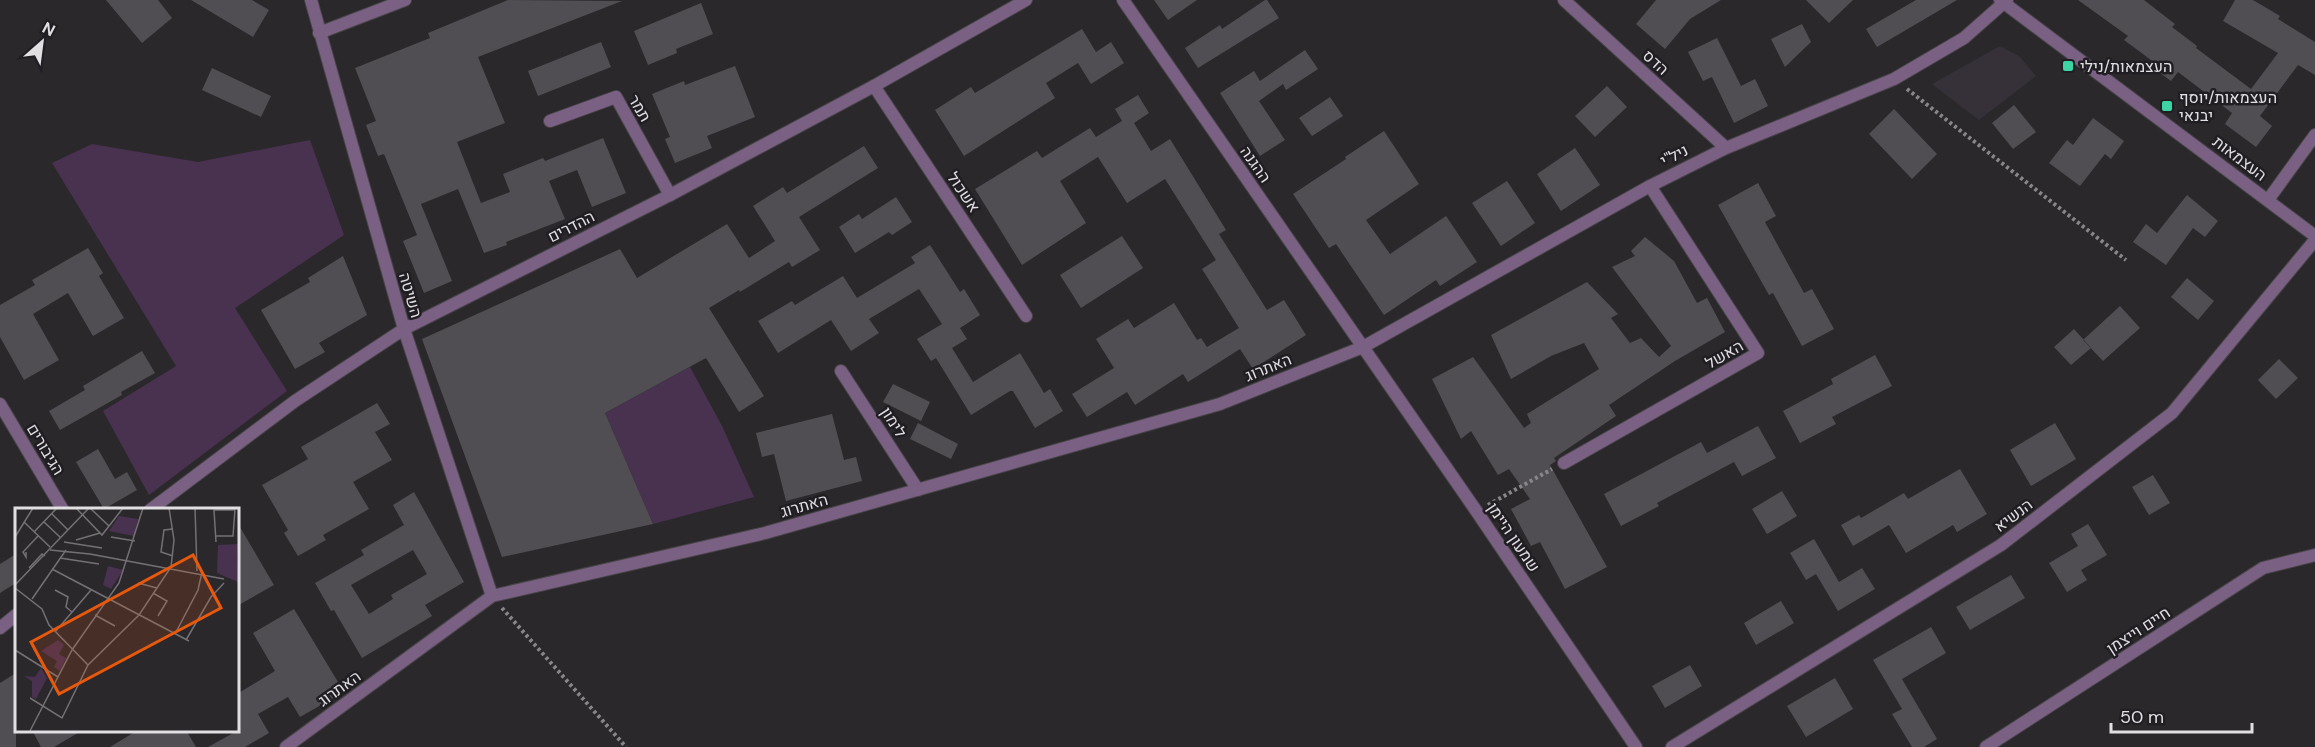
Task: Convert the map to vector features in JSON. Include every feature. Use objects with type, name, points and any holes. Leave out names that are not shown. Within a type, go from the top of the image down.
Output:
[{"type":"street","name":"השיטה","points":[[311,0],[404,329],[492,596]]},
{"type":"street","points":[[319,33],[405,0]]},
{"type":"street","name":"ההדרים","points":[[153,508],[295,401],[404,329],[670,195],[874,86],[1026,0]]},
{"type":"street","name":"ההגנה","points":[[1123,0],[1362,347]]},
{"type":"street","name":"הדס","points":[[1564,0],[1726,148]]},
{"type":"street","name":"ניל\"י","points":[[1362,347],[1650,186],[1726,148],[1894,79],[1964,38],[2004,1]]},
{"type":"street","name":"העצמאות","points":[[2004,1],[2315,238]]},
{"type":"street","name":"אשכול","points":[[874,86],[1026,316]]},
{"type":"street","name":"תמר","points":[[550,122],[616,97],[670,195]]},
{"type":"street","points":[[2268,200],[2315,135]]},
{"type":"street","name":"האשל","points":[[1564,463],[1758,353],[1650,186]]},
{"type":"street","name":"הנשיא","points":[[1672,747],[2001,545],[2172,413],[2315,238]]},
{"type":"street","name":"האתרוג","points":[[286,747],[492,596],[765,533],[1220,404],[1362,347]]},
{"type":"street","name":"שמעון היימן","points":[[1362,347],[1636,747]]},
{"type":"street","name":"לימון","points":[[842,371],[918,490]]},
{"type":"street","name":"הגיבורים","points":[[0,404],[62,508]]},
{"type":"street","name":"חיים וייצמן","points":[[1986,747],[2263,568],[2315,555]]},
{"type":"street","points":[[0,628],[15,616]]},
{"type":"path","points":[[1894,79],[2126,260]]},
{"type":"path","points":[[1477,512],[1564,463]]},
{"type":"path","points":[[492,596],[626,747]]},
{"type":"shaded area","points":[[2000,46],[2019,56],[2036,76],[1979,120],[1932,84]]},
{"type":"shaded area","points":[[310,140],[344,235],[235,308],[287,391],[149,495],[103,411],[176,366],[52,163],[92,144],[198,162]]},
{"type":"shaded area","points":[[690,367],[722,426],[754,497],[653,524],[605,413]]},
{"type":"building","points":[[106,0],[158,0],[172,18],[142,43]]},
{"type":"building","points":[[191,0],[252,0],[269,10],[253,37]]},
{"type":"building","points":[[508,0],[622,1],[478,57],[505,123],[457,142],[481,203],[510,192],[503,174],[543,158],[545,161],[603,138],[626,193],[592,207],[577,170],[549,181],[565,219],[484,253],[458,189],[421,204],[452,281],[424,293],[403,241],[417,235],[384,154],[378,156],[366,125],[376,121],[355,68],[430,38],[428,33]]},
{"type":"building","points":[[1154,0],[1197,0],[1168,20]]},
{"type":"building","points":[[1265,0],[1279,18],[1198,68],[1185,48],[1220,25],[1222,29]]},
{"type":"building","points":[[1656,0],[1721,0],[1690,19],[1665,49],[1636,24]]},
{"type":"building","points":[[1806,0],[1853,0],[1829,23]]},
{"type":"building","points":[[1916,0],[1957,0],[1877,47],[1866,29]]},
{"type":"building","points":[[2078,0],[2144,0],[2175,24],[2172,27],[2197,46],[2196,48],[2251,89],[2278,53],[2223,21],[2235,0],[2253,0],[2280,16],[2278,19],[2315,42],[2315,75],[2298,65],[2260,116],[2272,126],[2256,147],[2225,124],[2232,113],[2178,72],[2171,81],[2152,67],[2155,63],[2124,40],[2128,36]]},
{"type":"building","points":[[701,3],[713,34],[676,49],[677,53],[648,65],[634,31]]},
{"type":"building","points":[[1802,24],[1811,42],[1785,67],[1771,39]]},
{"type":"building","points":[[1082,29],[1096,52],[1111,42],[1124,63],[1091,84],[1078,63],[1046,83],[1055,98],[964,156],[935,110],[971,87],[975,93]]},
{"type":"building","points":[[1717,38],[1741,86],[1755,79],[1768,106],[1734,123],[1712,77],[1703,81],[1688,52]]},
{"type":"building","points":[[601,42],[611,67],[538,96],[528,71]]},
{"type":"building","points":[[1305,50],[1318,69],[1286,90],[1283,84],[1259,101],[1285,140],[1260,156],[1220,93],[1254,71],[1260,81]]},
{"type":"building","points":[[735,66],[755,117],[707,136],[712,148],[675,163],[665,139],[670,137],[652,94],[684,81],[685,85]]},
{"type":"building","points":[[212,68],[271,96],[261,117],[202,90]]},
{"type":"building","points":[[1607,86],[1627,107],[1595,137],[1575,116]]},
{"type":"building","points":[[1138,95],[1149,113],[1134,123],[1151,151],[1170,139],[1226,230],[1219,234],[1267,310],[1284,300],[1306,335],[1253,369],[1240,349],[1188,382],[1183,374],[1135,405],[1127,392],[1087,417],[1072,394],[1114,368],[1096,339],[1128,319],[1134,328],[1174,303],[1197,340],[1201,338],[1207,347],[1239,328],[1202,269],[1216,260],[1165,179],[1127,203],[1098,157],[1060,181],[1086,223],[1022,265],[975,189],[1037,151],[1042,158],[1090,128],[1096,137],[1122,121],[1115,109]]},
{"type":"building","points":[[1330,97],[1343,116],[1312,136],[1299,118]]},
{"type":"building","points":[[2014,105],[2036,132],[2013,149],[1992,123]]},
{"type":"building","points":[[1894,109],[1937,154],[1912,179],[1869,134]]},
{"type":"building","points":[[2093,118],[2124,141],[2111,159],[2105,154],[2080,186],[2049,163],[2067,140],[2073,145]]},
{"type":"building","points":[[1384,131],[1419,184],[1366,220],[1390,254],[1446,216],[1477,262],[1440,286],[1436,280],[1384,315],[1336,244],[1329,248],[1293,194]]},
{"type":"building","points":[[864,146],[878,168],[799,217],[820,250],[792,267],[789,262],[709,308],[764,396],[739,412],[706,358],[605,413],[653,524],[502,557],[422,339],[620,249],[637,278],[727,224],[749,258],[775,241],[753,206],[783,187],[787,193]]},
{"type":"building","points":[[1575,148],[1600,185],[1561,211],[1537,174]]},
{"type":"building","points":[[1507,181],[1535,223],[1501,246],[1472,203]]},
{"type":"building","points":[[1758,183],[1776,216],[1765,222],[1804,293],[1812,289],[1834,329],[1802,346],[1773,293],[1769,295],[1718,205]]},
{"type":"building","points":[[2187,195],[2218,221],[2205,237],[2193,228],[2166,265],[2133,242],[2146,224],[2157,233]]},
{"type":"building","points":[[896,197],[912,222],[892,235],[889,232],[855,253],[839,227],[859,214],[862,219]]},
{"type":"building","points":[[1122,236],[1143,268],[1081,308],[1060,275]]},
{"type":"building","points":[[1645,237],[1674,261],[1697,303],[1707,298],[1725,332],[1675,361],[1609,405],[1616,416],[1554,458],[1556,461],[1550,465],[1607,567],[1565,589],[1540,542],[1531,546],[1511,509],[1530,499],[1509,469],[1498,475],[1471,431],[1461,439],[1432,379],[1473,357],[1524,428],[1531,423],[1527,414],[1599,369],[1584,343],[1551,356],[1511,379],[1491,335],[1587,282],[1618,314],[1611,318],[1630,343],[1641,338],[1659,357],[1671,346],[1612,267],[1635,256],[1631,251]]},
{"type":"building","points":[[930,245],[960,292],[964,289],[980,315],[960,328],[967,339],[952,348],[973,382],[1020,353],[1044,393],[1050,389],[1063,411],[1035,428],[1013,391],[1010,391],[971,415],[936,358],[931,361],[917,339],[942,324],[919,289],[869,319],[879,333],[851,351],[831,320],[778,353],[758,321],[792,301],[795,305],[843,276],[857,298],[915,263],[911,257]]},
{"type":"building","points":[[88,248],[103,273],[99,276],[124,318],[93,336],[68,293],[33,314],[59,360],[24,380],[0,337],[0,305],[35,285],[32,280]]},
{"type":"building","points":[[343,256],[367,315],[319,343],[325,352],[295,369],[261,310],[310,282],[308,278]]},
{"type":"building","points":[[2187,278],[2214,301],[2198,320],[2171,297]]},
{"type":"building","points":[[2120,306],[2140,328],[2103,361],[2083,340]]},
{"type":"building","points":[[2074,329],[2091,348],[2071,365],[2054,347]]},
{"type":"building","points":[[142,351],[155,373],[121,392],[122,395],[60,430],[49,411],[85,390],[83,386]]},
{"type":"building","points":[[1875,355],[1892,386],[1832,417],[1836,424],[1800,443],[1783,411],[1833,384],[1831,379]]},
{"type":"building","points":[[2279,359],[2298,378],[2276,399],[2258,380]]},
{"type":"building","points":[[893,384],[930,402],[921,421],[883,402]]},
{"type":"building","points":[[377,403],[390,424],[375,432],[392,460],[353,482],[369,509],[323,535],[326,540],[298,556],[284,533],[288,530],[262,485],[308,459],[301,447]]},
{"type":"building","points":[[832,414],[844,460],[856,457],[862,481],[786,501],[774,454],[762,457],[756,433]]},
{"type":"building","points":[[918,423],[958,444],[951,459],[910,439]]},
{"type":"building","points":[[2055,423],[2076,459],[2031,486],[2010,450]]},
{"type":"building","points":[[1758,426],[1776,458],[1742,476],[1734,462],[1657,503],[1659,506],[1621,526],[1604,494],[1701,442],[1707,453]]},
{"type":"building","points":[[98,449],[115,479],[127,472],[137,490],[103,508],[76,462]]},
{"type":"building","points":[[1960,469],[1987,514],[1957,532],[1953,525],[1906,553],[1889,525],[1853,546],[1841,525],[1859,515],[1861,518],[1904,493],[1908,499]]},
{"type":"building","points":[[2153,475],[2170,503],[2149,515],[2132,487]]},
{"type":"building","points":[[1782,491],[1797,516],[1767,534],[1752,509]]},
{"type":"building","points":[[414,492],[464,582],[425,605],[432,616],[362,658],[315,583],[364,555],[361,550],[404,525],[393,505]],"holes":[[[413,550],[427,574],[391,595],[393,599],[369,614],[351,585]]]},
{"type":"building","points":[[238,524],[274,585],[238,605]]},
{"type":"building","points":[[2088,524],[2107,555],[2081,570],[2087,580],[2067,592],[2049,563],[2078,546],[2071,534]]},
{"type":"building","points":[[1814,539],[1839,582],[1862,568],[1875,589],[1838,611],[1816,574],[1806,580],[1790,553]]},
{"type":"building","points":[[15,555],[15,584],[0,593],[0,564]]},
{"type":"building","points":[[2011,575],[2025,598],[1970,630],[1956,607]]},
{"type":"building","points":[[1781,601],[1794,623],[1756,645],[1744,623]]},
{"type":"building","points":[[294,609],[344,692],[300,717],[288,697],[258,714],[269,733],[245,747],[208,747],[238,732],[238,693],[275,671],[253,633]]},
{"type":"building","points":[[1931,627],[1946,653],[1902,679],[1937,739],[1924,747],[1912,747],[1892,714],[1902,709],[1873,660]]},
{"type":"building","points":[[1690,665],[1702,686],[1665,708],[1652,686]]},
{"type":"building","points":[[15,674],[16,747],[0,747],[0,683]]},
{"type":"building","points":[[1835,678],[1853,709],[1806,737],[1787,706]]},
{"type":"building","points":[[33,732],[80,732],[54,747],[41,747]]},
{"type":"building","points":[[135,732],[187,732],[196,747],[110,747]]},
{"type":"place","name":"העצמאות/נילי","points":[[2068,66]]},
{"type":"place","name":"העצמאות/יוסף יבנאי","points":[[2167,106]]}]
